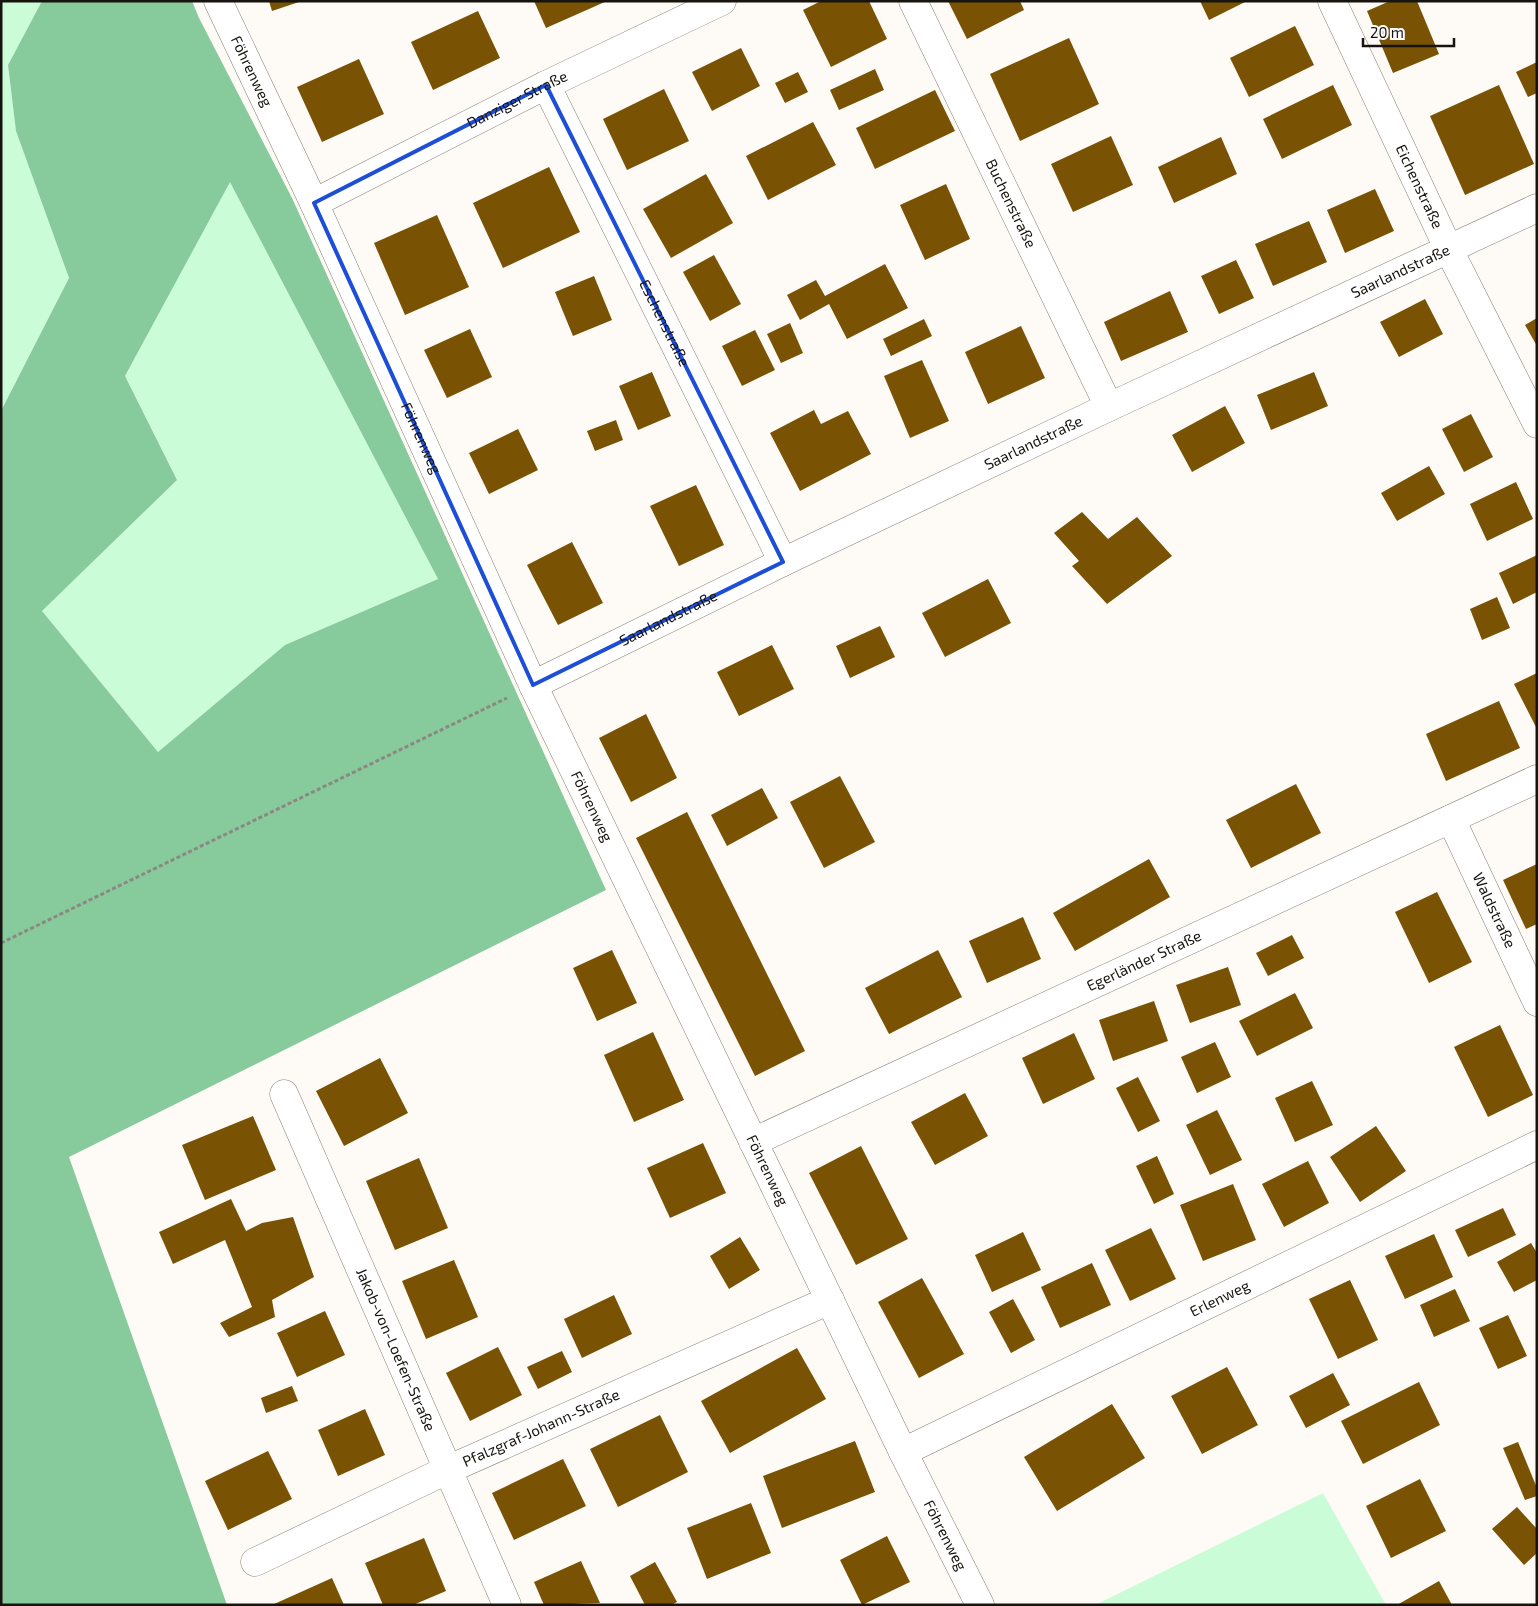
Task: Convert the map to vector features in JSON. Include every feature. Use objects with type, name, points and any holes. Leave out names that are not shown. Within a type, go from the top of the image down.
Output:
[{"type":"street","name":"Föhrenweg","points":[[218,1],[314,202],[533,685],[903,1452],[980,1605]]},
{"type":"street","name":"Danziger Straße","points":[[314,202],[546,85],[722,1]]},
{"type":"street","name":"Buchenstraße","points":[[913,1],[1109,407]]},
{"type":"street","name":"Eichenstraße","points":[[1332,1],[1449,250],[1537,424]]},
{"type":"street","name":"Eschenstraße","points":[[546,85],[784,562]]},
{"type":"street","name":"Saarlandstraße","points":[[533,685],[784,562],[1109,407],[1537,208]]},
{"type":"street","name":"Egerländer Straße","points":[[753,1142],[1537,779]]},
{"type":"street","name":"Waldstraße","points":[[1450,819],[1537,1002]]},
{"type":"street","name":"Jakob-von-Loefen-Straße","points":[[284,1094],[507,1605]]},
{"type":"street","name":"Erlenweg","points":[[903,1452],[1537,1145]]},
{"type":"street","name":"Pfalzgraf-Johann-Straße","points":[[255,1562],[448,1470],[830,1300]]},
{"type":"path","points":[[1,943],[533,685]]},
{"type":"highlighted area","points":[[546,85],[783,562],[533,685],[314,203]]},
{"type":"green space","points":[[1,1],[42,1],[8,65],[16,131],[69,278],[1,411]]},
{"type":"green space","points":[[42,1],[192,1],[292,198],[606,890],[69,1157],[227,1605],[1,1605],[1,411],[69,278],[16,131],[8,65]],"holes":[[[230,182],[438,579],[285,645],[158,752],[42,611],[177,480],[125,376]]]},
{"type":"green space","points":[[230,181],[438,579],[285,645],[158,752],[42,611],[177,480],[125,376]]},
{"type":"green space","points":[[1323,1493],[1386,1605],[1095,1605]]},
{"type":"building","points":[[269,1],[299,1],[299,2],[272,11]]},
{"type":"building","points":[[534,1],[607,1],[546,28]]},
{"type":"building","points":[[821,1],[869,1],[887,39],[831,67],[803,10]]},
{"type":"building","points":[[948,1],[1020,1],[1024,10],[967,39]]},
{"type":"building","points":[[1200,1],[1247,1],[1209,20]]},
{"type":"building","points":[[1390,1],[1417,1],[1439,54],[1393,73],[1367,11]]},
{"type":"building","points":[[478,11],[500,58],[433,90],[411,42]]},
{"type":"building","points":[[1295,26],[1314,65],[1249,97],[1230,58]]},
{"type":"building","points":[[1069,38],[1099,104],[1020,141],[990,74]]},
{"type":"building","points":[[741,48],[760,86],[712,111],[692,72]]},
{"type":"building","points":[[359,59],[384,114],[322,142],[297,87]]},
{"type":"building","points":[[1537,62],[1537,93],[1528,97],[1516,72]]},
{"type":"building","points":[[875,69],[884,90],[839,110],[830,90]]},
{"type":"building","points":[[798,72],[808,92],[785,103],[775,83]]},
{"type":"building","points":[[1333,85],[1352,125],[1282,159],[1263,119]]},
{"type":"building","points":[[1499,85],[1534,164],[1465,195],[1430,116]]},
{"type":"building","points":[[664,89],[689,141],[627,170],[603,119]]},
{"type":"building","points":[[935,90],[955,131],[875,169],[856,128]]},
{"type":"building","points":[[813,122],[836,165],[768,200],[746,156]]},
{"type":"building","points":[[1111,136],[1133,185],[1073,212],[1051,164]]},
{"type":"building","points":[[1221,137],[1237,174],[1174,203],[1158,167]]},
{"type":"building","points":[[549,167],[580,232],[503,268],[473,203]]},
{"type":"building","points":[[706,174],[733,223],[671,258],[643,209]]},
{"type":"building","points":[[946,184],[970,239],[925,260],[900,205]]},
{"type":"building","points":[[1375,189],[1394,231],[1345,253],[1327,210]]},
{"type":"building","points":[[437,215],[469,287],[405,315],[374,243]]},
{"type":"building","points":[[1309,221],[1327,262],[1273,286],[1255,244]]},
{"type":"building","points":[[714,255],[741,304],[710,321],[683,272]]},
{"type":"building","points":[[1236,260],[1254,298],[1219,314],[1201,276]]},
{"type":"building","points":[[885,264],[908,308],[847,339],[829,304],[800,320],[787,295],[816,280],[825,296]]},
{"type":"building","points":[[594,276],[612,320],[573,336],[555,292]]},
{"type":"building","points":[[1170,291],[1188,332],[1121,361],[1104,322]]},
{"type":"building","points":[[1425,299],[1443,334],[1399,357],[1380,322]]},
{"type":"building","points":[[1537,318],[1537,346],[1525,325]]},
{"type":"building","points":[[924,319],[932,336],[891,356],[883,339]]},
{"type":"building","points":[[790,323],[803,353],[781,363],[767,334]]},
{"type":"building","points":[[1021,326],[1045,378],[988,404],[965,352]]},
{"type":"building","points":[[470,329],[492,377],[447,398],[424,350]]},
{"type":"building","points":[[755,330],[775,370],[742,386],[722,346]]},
{"type":"building","points":[[922,360],[949,421],[910,438],[884,376]]},
{"type":"building","points":[[652,372],[671,416],[638,430],[619,386]]},
{"type":"building","points":[[1314,372],[1328,406],[1271,430],[1257,395]]},
{"type":"building","points":[[1225,406],[1245,443],[1192,472],[1172,435]]},
{"type":"building","points":[[814,410],[821,424],[848,411],[871,454],[800,491],[770,433]]},
{"type":"building","points":[[1471,414],[1493,457],[1464,472],[1442,429]]},
{"type":"building","points":[[616,420],[623,440],[595,451],[587,431]]},
{"type":"building","points":[[518,429],[538,470],[489,494],[469,453]]},
{"type":"building","points":[[1429,466],[1445,494],[1397,521],[1381,493]]},
{"type":"building","points":[[1516,482],[1533,519],[1487,541],[1470,504]]},
{"type":"building","points":[[696,485],[724,545],[679,566],[650,506]]},
{"type":"building","points":[[1082,512],[1108,539],[1137,517],[1172,556],[1107,604],[1072,566],[1079,561],[1054,533]]},
{"type":"building","points":[[572,542],[603,603],[558,625],[527,565]]},
{"type":"building","points":[[1537,555],[1537,592],[1513,604],[1499,573]]},
{"type":"building","points":[[988,579],[1011,623],[945,657],[922,613]]},
{"type":"building","points":[[1497,597],[1510,628],[1482,640],[1470,609]]},
{"type":"building","points":[[880,626],[895,657],[850,678],[836,646]]},
{"type":"building","points":[[772,645],[794,689],[739,716],[717,672]]},
{"type":"building","points":[[1537,673],[1537,729],[1514,684]]},
{"type":"building","points":[[1499,701],[1520,748],[1446,781],[1426,734]]},
{"type":"building","points":[[646,714],[677,778],[631,802],[599,738]]},
{"type":"building","points":[[840,776],[875,842],[824,868],[790,802]]},
{"type":"building","points":[[1296,784],[1321,833],[1251,868],[1226,820]]},
{"type":"building","points":[[762,788],[778,818],[727,846],[711,815]]},
{"type":"building","points":[[687,812],[805,1051],[755,1076],[636,838]]},
{"type":"building","points":[[1149,859],[1170,897],[1075,951],[1053,913]]},
{"type":"building","points":[[1537,864],[1537,924],[1526,929],[1503,880]]},
{"type":"building","points":[[1437,892],[1472,962],[1429,983],[1395,912]]},
{"type":"building","points":[[1023,917],[1041,959],[987,983],[969,941]]},
{"type":"building","points":[[1292,935],[1304,958],[1268,976],[1256,953]]},
{"type":"building","points":[[612,950],[637,1003],[597,1021],[573,968]]},
{"type":"building","points":[[938,950],[962,997],[889,1034],[865,988]]},
{"type":"building","points":[[1228,967],[1241,1005],[1190,1023],[1176,985]]},
{"type":"building","points":[[1295,993],[1313,1028],[1257,1056],[1239,1021]]},
{"type":"building","points":[[1154,1001],[1168,1041],[1113,1061],[1099,1020]]},
{"type":"building","points":[[1500,1025],[1533,1095],[1488,1117],[1454,1047]]},
{"type":"building","points":[[653,1032],[684,1100],[634,1122],[604,1055]]},
{"type":"building","points":[[1074,1033],[1095,1079],[1043,1104],[1022,1058]]},
{"type":"building","points":[[1215,1042],[1231,1077],[1197,1093],[1181,1057]]},
{"type":"building","points":[[380,1058],[408,1113],[344,1146],[316,1091]]},
{"type":"building","points":[[1138,1077],[1160,1121],[1138,1132],[1116,1088]]},
{"type":"building","points":[[1312,1081],[1333,1125],[1295,1142],[1275,1098]]},
{"type":"building","points":[[965,1093],[988,1136],[935,1165],[911,1122]]},
{"type":"building","points":[[1217,1110],[1242,1160],[1210,1175],[1186,1125]]},
{"type":"building","points":[[253,1116],[276,1170],[205,1200],[182,1145]]},
{"type":"building","points":[[1376,1126],[1406,1171],[1360,1202],[1330,1157]]},
{"type":"building","points":[[703,1143],[726,1193],[670,1218],[647,1168]]},
{"type":"building","points":[[861,1146],[908,1239],[856,1265],[809,1173]]},
{"type":"building","points":[[1157,1156],[1174,1194],[1154,1204],[1136,1166]]},
{"type":"building","points":[[419,1158],[448,1228],[395,1250],[366,1181]]},
{"type":"building","points":[[1308,1161],[1329,1203],[1284,1227],[1262,1184]]},
{"type":"building","points":[[1233,1184],[1256,1240],[1203,1261],[1180,1205]]},
{"type":"building","points":[[231,1199],[246,1231],[262,1223],[293,1217],[314,1277],[272,1300],[275,1317],[229,1337],[220,1323],[252,1307],[225,1240],[173,1264],[159,1232]]},
{"type":"building","points":[[1503,1208],[1516,1235],[1468,1257],[1455,1230]]},
{"type":"building","points":[[1151,1228],[1176,1279],[1130,1301],[1105,1250]]},
{"type":"building","points":[[1023,1232],[1041,1270],[992,1292],[975,1255]]},
{"type":"building","points":[[1434,1234],[1453,1277],[1405,1299],[1385,1256]]},
{"type":"building","points":[[740,1237],[760,1270],[729,1289],[710,1256]]},
{"type":"building","points":[[1531,1243],[1537,1253],[1537,1280],[1514,1292],[1497,1262]]},
{"type":"building","points":[[454,1260],[478,1317],[426,1339],[402,1281]]},
{"type":"building","points":[[1092,1263],[1111,1305],[1060,1328],[1041,1287]]},
{"type":"building","points":[[922,1278],[964,1354],[919,1378],[878,1302]]},
{"type":"building","points":[[1350,1280],[1378,1340],[1338,1359],[1309,1299]]},
{"type":"building","points":[[1455,1289],[1470,1321],[1434,1337],[1420,1305]]},
{"type":"building","points":[[614,1295],[632,1334],[582,1358],[564,1319]]},
{"type":"building","points":[[1013,1299],[1035,1340],[1011,1353],[989,1312]]},
{"type":"building","points":[[325,1311],[345,1355],[297,1377],[277,1333]]},
{"type":"building","points":[[1508,1315],[1527,1356],[1498,1369],[1479,1328]]},
{"type":"building","points":[[498,1347],[522,1395],[470,1421],[446,1373]]},
{"type":"building","points":[[797,1348],[826,1399],[730,1453],[701,1401]]},
{"type":"building","points":[[562,1351],[572,1372],[538,1389],[527,1367]]},
{"type":"building","points":[[1227,1367],[1258,1425],[1202,1454],[1171,1396]]},
{"type":"building","points":[[1333,1373],[1350,1405],[1306,1428],[1289,1396]]},
{"type":"building","points":[[1419,1382],[1440,1425],[1363,1464],[1341,1421]]},
{"type":"building","points":[[292,1386],[298,1401],[266,1413],[261,1398]]},
{"type":"building","points":[[1112,1404],[1145,1458],[1057,1511],[1024,1457]]},
{"type":"building","points":[[365,1409],[385,1455],[338,1476],[318,1430]]},
{"type":"building","points":[[660,1415],[688,1472],[618,1507],[590,1449]]},
{"type":"building","points":[[855,1441],[875,1492],[782,1528],[763,1476]]},
{"type":"building","points":[[1518,1442],[1537,1488],[1537,1496],[1525,1500],[1503,1448]]},
{"type":"building","points":[[268,1451],[292,1499],[228,1530],[205,1481]]},
{"type":"building","points":[[563,1459],[586,1506],[514,1540],[492,1493]]},
{"type":"building","points":[[1420,1479],[1446,1531],[1391,1558],[1366,1506]]},
{"type":"building","points":[[751,1503],[771,1553],[707,1579],[687,1528]]},
{"type":"building","points":[[1517,1507],[1537,1529],[1537,1553],[1524,1565],[1492,1529]]},
{"type":"building","points":[[887,1536],[910,1582],[862,1605],[840,1560]]},
{"type":"building","points":[[424,1538],[446,1591],[413,1605],[383,1605],[365,1563]]},
{"type":"building","points":[[581,1561],[600,1603],[544,1605],[534,1582]]},
{"type":"building","points":[[655,1562],[677,1602],[671,1605],[645,1605],[630,1576]]},
{"type":"building","points":[[332,1578],[344,1605],[272,1605]]},
{"type":"building","points":[[1439,1581],[1452,1605],[1397,1605]]}]
